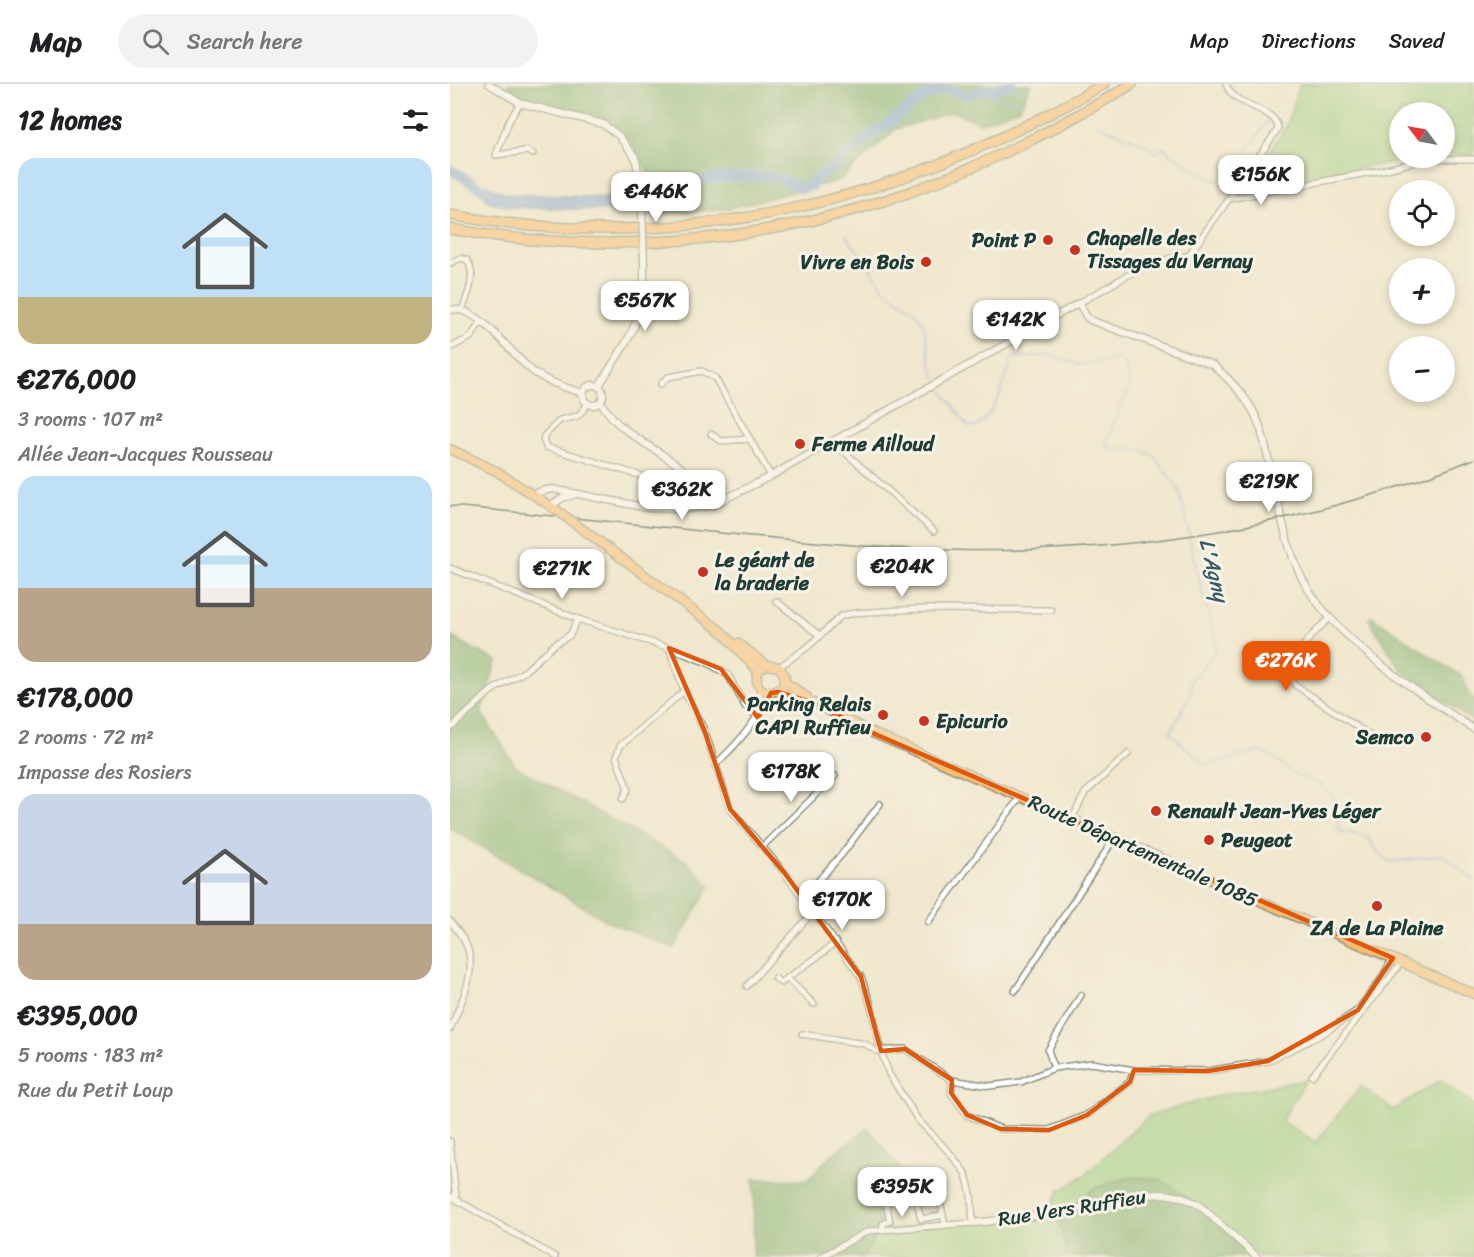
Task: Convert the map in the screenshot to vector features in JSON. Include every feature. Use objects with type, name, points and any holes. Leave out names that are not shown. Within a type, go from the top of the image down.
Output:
[{"type":"highway","points":[[450,215],[552,227],[607,228],[704,224],[779,212],[844,197],[927,170],[1025,127],[1104,84]]},
{"type":"highway","points":[[450,230],[548,241],[609,243],[710,237],[785,225],[851,210],[932,183],[1032,140],[1132,84]]},
{"type":"main road","points":[[450,449],[496,471],[535,495],[766,665],[779,667],[785,676],[785,682],[775,692]]},
{"type":"main road","points":[[721,631],[758,671],[757,684],[760,689],[814,703]]},
{"type":"main road","points":[[758,671],[766,665]]},
{"type":"main road","points":[[785,682],[814,703]]},
{"type":"main road","name":"Route Départementale 1085","points":[[814,703],[875,734],[1474,994]]},
{"type":"street","points":[[489,84],[520,103],[603,124],[613,130],[635,157],[641,184],[643,295],[638,318],[599,386]]},
{"type":"street","points":[[535,495],[538,492],[552,489],[649,508],[686,509],[713,505],[771,476],[1151,262],[1188,256],[1278,129],[1278,124],[1269,114],[1241,102],[1228,90],[1226,84]]},
{"type":"street","points":[[520,103],[509,121],[496,155],[527,151],[533,154]]},
{"type":"street","points":[[1229,199],[1383,170],[1426,159],[1474,159]]},
{"type":"street","points":[[450,263],[461,258],[467,260],[471,266],[470,290],[462,310]]},
{"type":"street","points":[[1079,303],[1090,320],[1213,365],[1229,379],[1243,395],[1262,430],[1294,561],[1312,596],[1330,618],[1360,647],[1474,729]]},
{"type":"street","points":[[450,310],[462,310],[481,321],[534,372],[558,386],[583,393]]},
{"type":"street","points":[[450,348],[471,338],[481,321]]},
{"type":"street","points":[[661,384],[668,377],[702,370],[715,378],[771,476]]},
{"type":"street","points":[[591,385],[599,386],[603,396],[600,402],[594,405],[588,404],[584,400],[584,389],[591,385]]},
{"type":"street","points":[[600,402],[621,426],[687,471],[706,491],[713,505]]},
{"type":"street","points":[[588,404],[578,416],[560,420],[545,435],[543,440],[546,447],[665,483]]},
{"type":"street","points":[[711,434],[721,441],[749,439]]},
{"type":"street","points":[[832,441],[934,531]]},
{"type":"street","points":[[553,508],[562,498],[577,495]]},
{"type":"street","points":[[450,568],[578,619],[669,648],[721,669],[728,675],[745,706],[757,716]]},
{"type":"street","points":[[776,601],[819,635]]},
{"type":"street","points":[[779,667],[809,646],[841,616],[861,611],[1051,609]]},
{"type":"street","points":[[1330,618],[1290,666],[1289,675],[1295,685],[1375,739]]},
{"type":"street","points":[[450,729],[491,691],[525,671],[555,644],[570,635],[578,619]]},
{"type":"street","points":[[669,648],[684,692],[705,732],[730,809],[763,846],[861,976],[889,1074],[921,1124],[966,1174],[971,1194],[973,1223],[868,1232],[821,1257]]},
{"type":"street","points":[[757,716],[760,689]]},
{"type":"street","points":[[623,800],[628,789],[616,757],[620,746],[684,692]]},
{"type":"street","points":[[716,764],[735,747],[775,692]]},
{"type":"street","points":[[1072,819],[1085,793],[1128,754]]},
{"type":"street","points":[[763,846],[835,776]]},
{"type":"street","points":[[928,922],[1020,797]]},
{"type":"street","points":[[803,898],[842,854],[880,804]]},
{"type":"street","points":[[1015,991],[1114,838]]},
{"type":"street","points":[[747,986],[813,912]]},
{"type":"street","points":[[450,921],[464,940],[470,961],[470,978],[450,1029]]},
{"type":"street","points":[[776,978],[781,983],[807,963],[814,961],[836,942]]},
{"type":"street","points":[[802,1034],[865,1044],[876,1051],[905,1049],[952,1080],[990,1086],[1021,1082],[1054,1068],[1092,1063],[1134,1070],[1208,1071],[1268,1061],[1321,1035],[1358,1010],[1396,959]]},
{"type":"street","points":[[1312,1076],[1398,967],[1396,959]]},
{"type":"street","points":[[787,978],[814,1004]]},
{"type":"street","points":[[1054,1068],[1048,1050],[1081,995]]},
{"type":"street","points":[[952,1080],[951,1093],[967,1115],[1001,1129],[1049,1130],[1087,1115],[1130,1082],[1134,1070]]},
{"type":"street","points":[[450,1141],[453,1197],[555,1257]]},
{"type":"street","points":[[925,1185],[938,1191],[945,1225]]},
{"type":"street","name":"Rue Vers Ruffieu","points":[[973,1223],[1052,1214],[1139,1196],[1165,1194],[1182,1197],[1199,1205],[1257,1257]]},
{"type":"street","points":[[882,1229],[883,1224],[891,1218],[886,1202]]},
{"type":"street","points":[[917,1203],[921,1219],[943,1215]]},
{"type":"highlighted area","points":[[669,648],[721,669],[758,718],[771,693],[778,692],[814,703],[875,734],[1393,958],[1358,1010],[1268,1061],[1208,1071],[1134,1070],[1130,1082],[1087,1115],[1049,1130],[1001,1129],[967,1115],[951,1093],[952,1080],[905,1049],[881,1051],[861,977],[783,871],[730,809],[705,732]]},
{"type":"green space","points":[[507,84],[1031,84],[1020,108],[981,123],[953,112],[896,129],[840,180],[726,209],[649,215],[649,175],[630,140],[606,119],[522,97]]},
{"type":"green space","points":[[1300,84],[1474,84],[1474,155],[1455,154],[1455,102],[1389,102],[1389,163],[1246,188],[1286,126]]},
{"type":"green space","points":[[1372,616],[1462,676],[1469,695],[1474,699],[1474,722],[1401,670],[1369,619]]},
{"type":"green space","points":[[450,636],[497,661],[481,712],[516,767],[685,860],[710,886],[674,948],[611,923],[450,828]]},
{"type":"green space","points":[[1306,1080],[1281,1121],[1316,1142],[1361,1086],[1393,1110],[1441,1080],[1474,1105],[1474,1257],[1260,1257],[1220,1228],[1067,1252],[1064,1257],[863,1257],[879,1230],[1047,1215],[1059,1191],[1085,1175],[1150,1115],[1221,1095]]},
{"type":"green space","points":[[868,1128],[905,1174],[875,1196],[881,1226],[863,1257],[753,1257],[754,1179],[807,1180],[832,1154]]},
{"type":"green space","points":[[1129,1177],[1160,1179],[1192,1201],[1251,1257],[1064,1257],[1067,1252],[1059,1221],[1093,1189]]},
{"type":"water","points":[[487,185],[505,194],[617,198],[618,211],[512,207],[492,203],[486,199],[483,192]]},
{"type":"waterway","name":"L'Agny","points":[[606,205],[656,204],[676,197],[695,181],[725,177],[773,176],[801,188],[812,186],[814,179],[835,166],[854,148],[927,95],[945,89],[968,95],[1012,84]]},
{"type":"waterway","points":[[982,91],[1009,101],[1024,102]]},
{"type":"waterway","points":[[1096,124],[1143,143],[1157,153],[1163,148],[1211,179],[1226,182],[1269,119]]},
{"type":"waterway","points":[[450,169],[495,197]]},
{"type":"waterway","name":"L'Agny","points":[[814,179],[825,186]]},
{"type":"waterway","name":"L'Agny","points":[[846,235],[885,290],[914,310],[924,324],[930,361],[936,379]]},
{"type":"waterway","name":"L'Agny","points":[[939,386],[968,426],[976,427],[995,405],[1012,358],[1051,355],[1081,365],[1116,359],[1125,364],[1130,385],[1107,440],[1107,447],[1143,451],[1154,456],[1179,489],[1197,573],[1217,645],[1214,654],[1193,677],[1189,697],[1170,733],[1206,765],[1259,751],[1272,756],[1292,773],[1321,785],[1341,805],[1339,831],[1367,837],[1379,854],[1391,862],[1443,855],[1474,880]]},
{"type":"railway","points":[[450,506],[874,547],[948,550],[1082,547],[1216,532],[1282,519],[1347,502],[1474,459]]},
{"type":"place","name":"Point P","points":[[1048,240]]},
{"type":"place","name":"Chapelle des Tissages du Vernay","points":[[1075,250]]},
{"type":"place","name":"Vivre en Bois","points":[[926,262]]},
{"type":"place","name":"Ferme Ailloud","points":[[800,444]]},
{"type":"place","name":"Le géant de la braderie","points":[[703,572]]},
{"type":"place","name":"Parking Relais CAPI Ruffieu","points":[[883,715]]},
{"type":"place","name":"Epicurio","points":[[924,721]]},
{"type":"place","name":"Semco","points":[[1426,737]]},
{"type":"place","name":"Renault Jean-Yves Léger","points":[[1156,811]]},
{"type":"place","name":"Peugeot","points":[[1209,840]]},
{"type":"place","name":"ZA de La Plaine","points":[[1377,906]]}]
